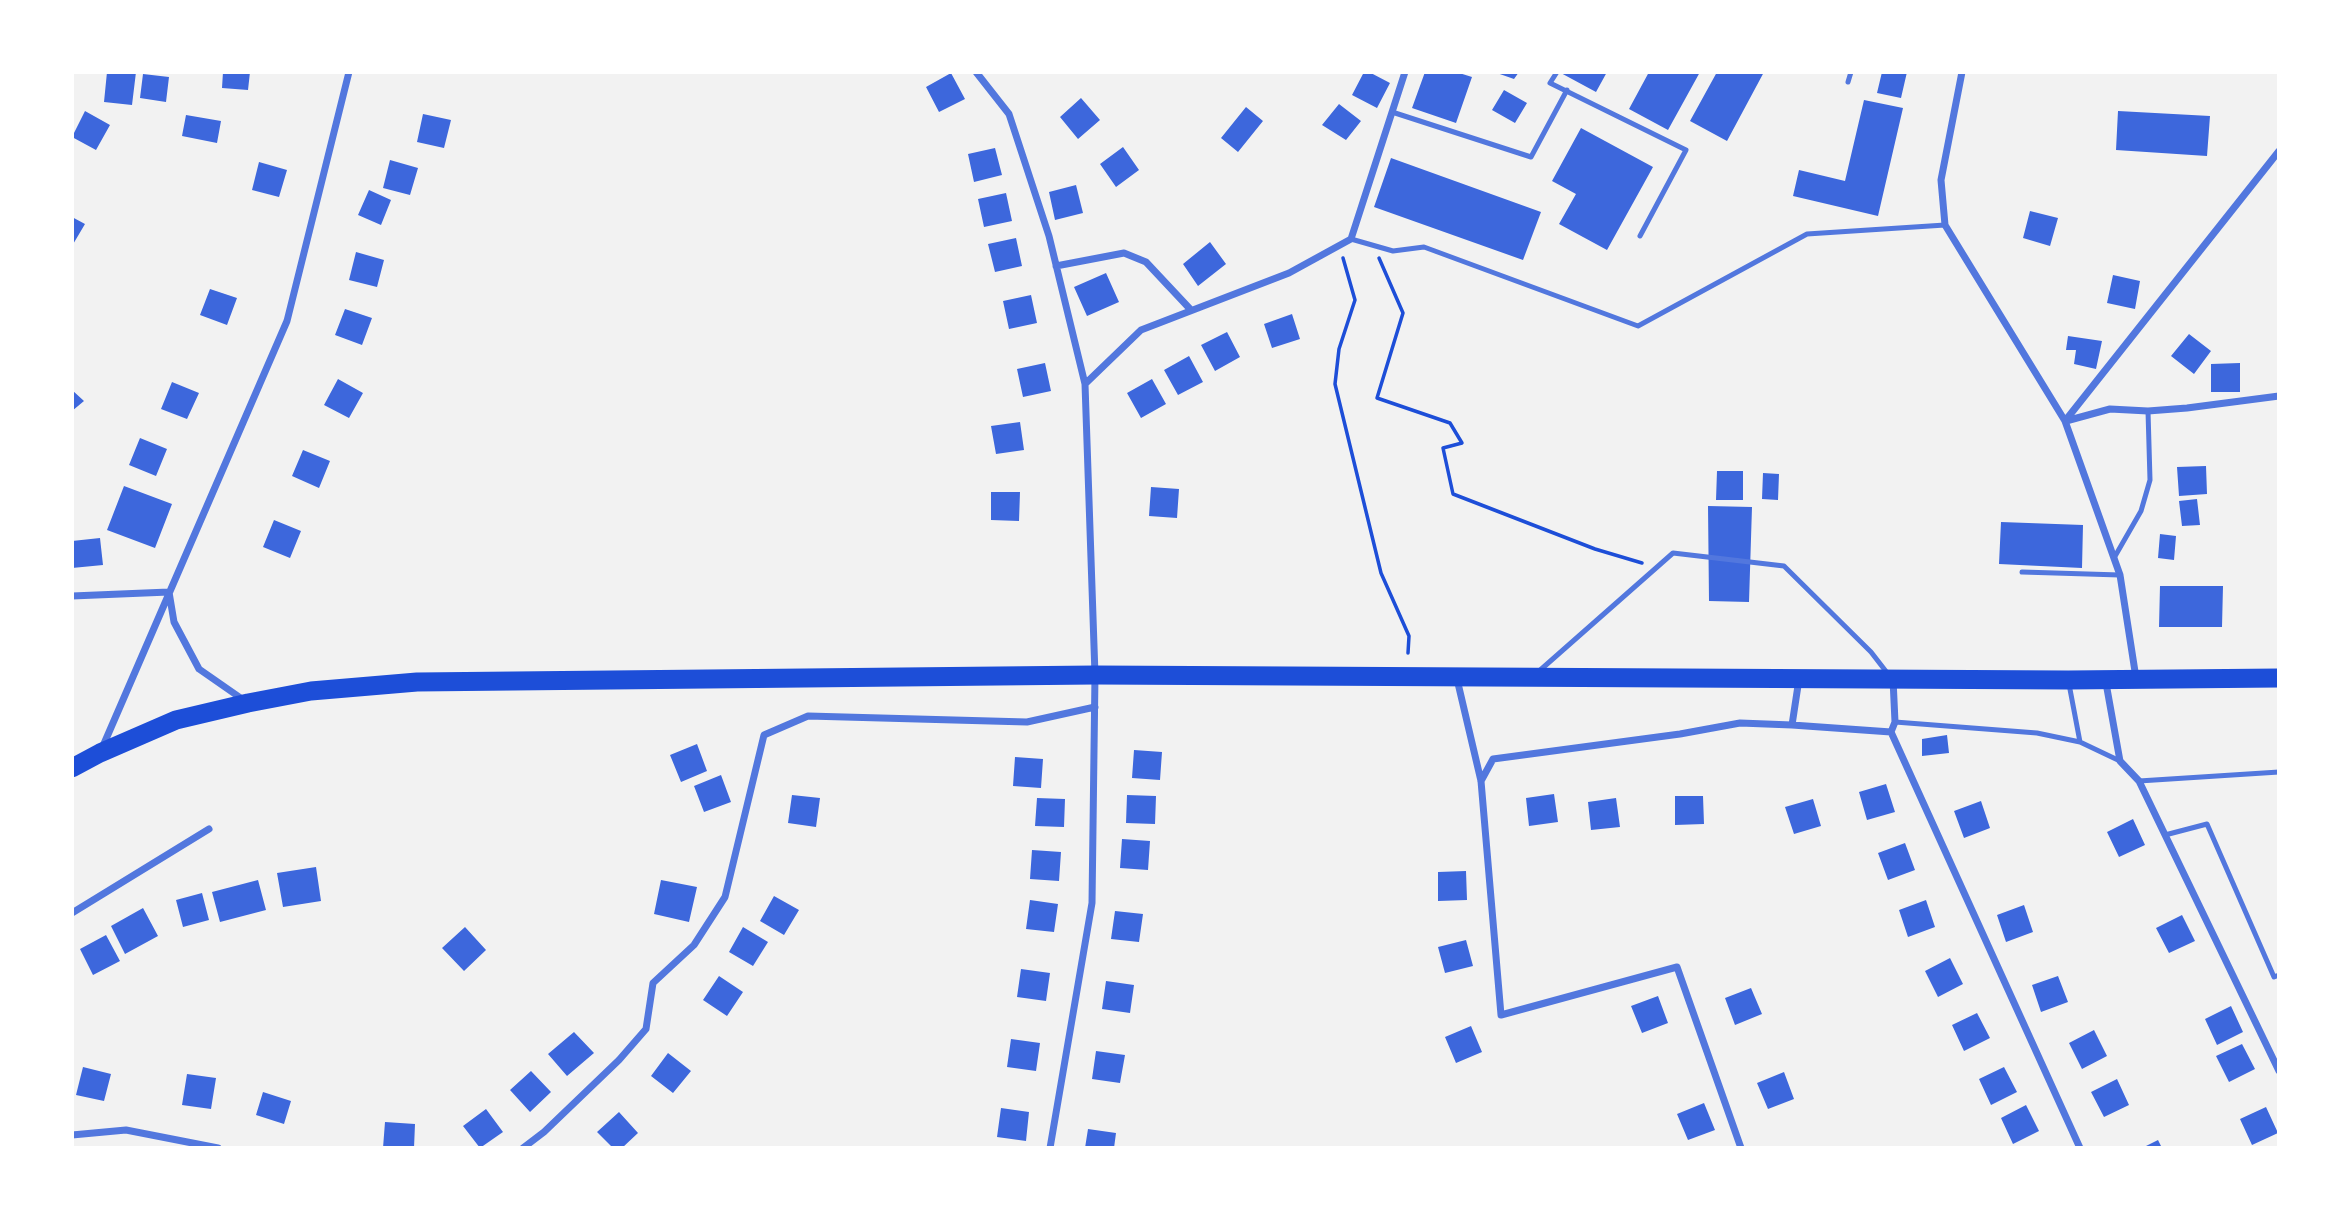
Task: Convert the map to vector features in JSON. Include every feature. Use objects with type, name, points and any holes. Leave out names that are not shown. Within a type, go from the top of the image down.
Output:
[{"type":"highway","points":[[72,768],[176,720],[248,702],[311,691],[417,682],[1095,675],[1531,679],[2279,678]]},
{"type":"street","points":[[100,753],[287,321],[349,72]]},
{"type":"street","points":[[975,72],[1009,114],[1049,236],[1085,384],[1095,675],[1091,903],[1050,1148]]},
{"type":"street","points":[[1085,384],[1141,330],[1289,273],[1351,239],[1405,72]]},
{"type":"street","points":[[1962,72],[1941,180],[1945,225],[2065,421],[2120,575],[2137,680]]},
{"type":"street","points":[[2065,421],[2279,151]]},
{"type":"street","points":[[1056,266],[1125,253],[1146,262],[1191,310]]},
{"type":"street","points":[[2065,421],[2110,410],[2187,408],[2279,396]]},
{"type":"street","points":[[72,596],[169,592]]},
{"type":"street","points":[[169,592],[174,622],[199,669],[248,702]]},
{"type":"street","points":[[1457,678],[1481,781],[1502,1015],[1677,967],[1741,1148]]},
{"type":"street","points":[[1792,725],[1799,679]]},
{"type":"street","points":[[1893,679],[1895,722],[1891,732],[2080,1148]]},
{"type":"street","points":[[2105,679],[2120,761],[2139,781],[2279,1071]]},
{"type":"street","points":[[523,1148],[544,1132],[619,1060],[646,1029],[653,983],[694,945],[725,897],[764,735],[808,716],[1027,722],[1095,707]]},
{"type":"street","points":[[1481,781],[1493,759],[1681,734],[1740,723],[1891,732]]},
{"type":"street","points":[[72,913],[209,829]]},
{"type":"street","points":[[72,1135],[127,1130],[218,1148]]},
{"type":"lane","points":[[1557,72],[1550,83],[1686,150],[1640,236]]},
{"type":"lane","points":[[1848,82],[1850,72]]},
{"type":"lane","points":[[1392,112],[1531,158],[1567,90]]},
{"type":"lane","points":[[1351,239],[1393,251],[1424,247],[1638,326],[1807,234],[1945,225]]},
{"type":"lane","points":[[2114,558],[2141,511],[2150,480],[2148,411]]},
{"type":"lane","points":[[1531,679],[1673,553],[1784,566],[1871,652],[1893,679]]},
{"type":"lane","points":[[2022,572],[2120,575]]},
{"type":"lane","points":[[2068,680],[2080,743]]},
{"type":"lane","points":[[1895,722],[2037,733],[2080,743],[2120,761]]},
{"type":"lane","points":[[2139,781],[2279,772]]},
{"type":"lane","points":[[2165,835],[2207,824],[2274,977],[2279,975]]},
{"type":"path","points":[[1339,246],[1355,300],[1339,349],[1335,384],[1381,573],[1409,636],[1408,653]]},
{"type":"path","points":[[1374,246],[1403,313],[1377,398],[1450,423],[1462,443],[1443,448],[1453,494],[1595,549],[1657,568]]},
{"type":"building","points":[[107,72],[136,72],[132,105],[104,102]]},
{"type":"building","points":[[223,72],[250,72],[248,90],[222,88]]},
{"type":"building","points":[[1364,72],[1390,83],[1377,108],[1352,95]]},
{"type":"building","points":[[1425,72],[1456,72],[1472,77],[1456,123],[1412,108]]},
{"type":"building","points":[[1494,72],[1519,72],[1514,79]]},
{"type":"building","points":[[1559,72],[1607,72],[1596,92]]},
{"type":"building","points":[[1649,72],[1700,72],[1668,130],[1629,109]]},
{"type":"building","points":[[1717,72],[1764,72],[1727,141],[1690,121]]},
{"type":"building","points":[[1882,72],[1907,72],[1901,98],[1877,93]]},
{"type":"building","points":[[951,73],[965,99],[939,112],[926,87]]},
{"type":"building","points":[[143,74],[169,77],[166,102],[140,98]]},
{"type":"building","points":[[1504,90],[1527,103],[1515,123],[1492,110]]},
{"type":"building","points":[[1081,98],[1100,120],[1078,139],[1060,117]]},
{"type":"building","points":[[1864,100],[1903,108],[1878,216],[1793,196],[1799,170],[1845,181]]},
{"type":"building","points":[[1339,104],[1361,121],[1346,140],[1322,125]]},
{"type":"building","points":[[1246,107],[1263,121],[1238,152],[1221,138]]},
{"type":"building","points":[[85,111],[110,125],[96,150],[72,137]]},
{"type":"building","points":[[2118,111],[2210,116],[2207,156],[2116,150]]},
{"type":"building","points":[[423,114],[451,120],[444,148],[417,142]]},
{"type":"building","points":[[186,115],[221,121],[217,143],[182,136]]},
{"type":"building","points":[[1581,128],[1653,167],[1607,250],[1559,224],[1576,194],[1552,181]]},
{"type":"building","points":[[1123,147],[1139,170],[1116,187],[1100,164]]},
{"type":"building","points":[[995,148],[1002,175],[974,182],[968,154]]},
{"type":"building","points":[[1391,158],[1541,212],[1523,260],[1374,207]]},
{"type":"building","points":[[390,160],[418,168],[410,195],[383,188]]},
{"type":"building","points":[[259,162],[287,170],[279,197],[252,190]]},
{"type":"building","points":[[1076,185],[1083,213],[1055,220],[1049,192]]},
{"type":"building","points":[[369,190],[391,200],[381,225],[358,215]]},
{"type":"building","points":[[1006,193],[1012,221],[984,227],[978,199]]},
{"type":"building","points":[[2030,211],[2058,218],[2050,246],[2023,238]]},
{"type":"building","points":[[72,217],[85,224],[72,246]]},
{"type":"building","points":[[1016,238],[1022,266],[995,272],[988,244]]},
{"type":"building","points":[[1210,242],[1226,264],[1198,286],[1183,264]]},
{"type":"building","points":[[356,252],[384,260],[377,287],[349,280]]},
{"type":"building","points":[[1106,273],[1119,302],[1087,316],[1074,287]]},
{"type":"building","points":[[2113,275],[2140,281],[2135,309],[2107,303]]},
{"type":"building","points":[[210,289],[237,298],[227,325],[200,315]]},
{"type":"building","points":[[1031,295],[1037,323],[1009,329],[1003,301]]},
{"type":"building","points":[[345,309],[372,318],[362,345],[335,335]]},
{"type":"building","points":[[1292,314],[1300,339],[1272,348],[1264,324]]},
{"type":"building","points":[[1227,332],[1240,357],[1215,371],[1201,345]]},
{"type":"building","points":[[2189,334],[2211,351],[2194,374],[2171,356]]},
{"type":"building","points":[[2068,336],[2102,341],[2096,369],[2074,364],[2076,350],[2066,350]]},
{"type":"building","points":[[1189,356],[1203,382],[1178,395],[1164,370]]},
{"type":"building","points":[[1045,363],[1051,391],[1023,397],[1017,369]]},
{"type":"building","points":[[2240,363],[2240,392],[2211,392],[2211,364]]},
{"type":"building","points":[[338,379],[363,393],[349,418],[324,405]]},
{"type":"building","points":[[1152,379],[1166,404],[1141,418],[1127,393]]},
{"type":"building","points":[[172,382],[199,393],[187,419],[161,409]]},
{"type":"building","points":[[72,390],[84,401],[72,411]]},
{"type":"building","points":[[1020,422],[1024,450],[996,454],[991,426]]},
{"type":"building","points":[[140,438],[167,449],[156,476],[129,465]]},
{"type":"building","points":[[303,450],[330,461],[319,488],[292,476]]},
{"type":"building","points":[[2206,466],[2207,494],[2179,496],[2177,467]]},
{"type":"building","points":[[1717,471],[1743,471],[1743,500],[1716,500]]},
{"type":"building","points":[[1763,473],[1779,474],[1778,500],[1762,499]]},
{"type":"building","points":[[124,486],[172,504],[155,548],[107,530]]},
{"type":"building","points":[[1151,487],[1179,489],[1177,518],[1149,516]]},
{"type":"building","points":[[991,492],[1020,492],[1019,521],[991,520]]},
{"type":"building","points":[[2197,499],[2200,525],[2182,526],[2179,501]]},
{"type":"building","points":[[1708,506],[1752,507],[1749,602],[1709,601]]},
{"type":"building","points":[[274,520],[301,531],[290,558],[263,547]]},
{"type":"building","points":[[2001,522],[2083,525],[2082,568],[1999,564]]},
{"type":"building","points":[[2160,534],[2176,536],[2174,560],[2158,558]]},
{"type":"building","points":[[100,538],[103,565],[72,568],[72,541]]},
{"type":"building","points":[[2160,586],[2223,586],[2222,627],[2159,627]]},
{"type":"building","points":[[1947,735],[1949,753],[1922,756],[1922,739]]},
{"type":"building","points":[[697,744],[707,771],[681,782],[670,755]]},
{"type":"building","points":[[1134,750],[1162,752],[1160,780],[1132,778]]},
{"type":"building","points":[[1015,757],[1043,759],[1041,788],[1013,786]]},
{"type":"building","points":[[721,775],[731,802],[704,812],[694,786]]},
{"type":"building","points":[[1886,784],[1895,812],[1867,820],[1859,792]]},
{"type":"building","points":[[1554,794],[1558,822],[1529,826],[1526,798]]},
{"type":"building","points":[[792,795],[820,798],[816,827],[788,823]]},
{"type":"building","points":[[1127,795],[1156,796],[1155,824],[1126,823]]},
{"type":"building","points":[[1675,796],[1703,796],[1704,824],[1675,825]]},
{"type":"building","points":[[1037,798],[1065,799],[1064,827],[1035,826]]},
{"type":"building","points":[[1616,798],[1620,827],[1591,830],[1588,802]]},
{"type":"building","points":[[1813,799],[1821,826],[1794,834],[1785,807]]},
{"type":"building","points":[[1981,801],[1990,828],[1964,838],[1954,811]]},
{"type":"building","points":[[2133,819],[2145,845],[2119,857],[2107,832]]},
{"type":"building","points":[[1122,839],[1150,841],[1148,870],[1120,868]]},
{"type":"building","points":[[1905,843],[1915,870],[1888,880],[1878,853]]},
{"type":"building","points":[[1032,850],[1061,852],[1059,881],[1030,879]]},
{"type":"building","points":[[316,867],[321,901],[283,907],[277,873]]},
{"type":"building","points":[[1466,871],[1467,900],[1438,901],[1438,872]]},
{"type":"building","points":[[258,880],[266,910],[220,922],[212,892]]},
{"type":"building","points":[[661,880],[697,887],[689,922],[654,914]]},
{"type":"building","points":[[202,893],[209,920],[183,927],[176,900]]},
{"type":"building","points":[[774,896],[799,910],[784,935],[760,921]]},
{"type":"building","points":[[1030,900],[1058,904],[1054,932],[1026,929]]},
{"type":"building","points":[[1926,900],[1935,927],[1908,937],[1899,910]]},
{"type":"building","points":[[2024,905],[2033,932],[2006,942],[1997,915]]},
{"type":"building","points":[[143,908],[158,936],[125,954],[111,926]]},
{"type":"building","points":[[1115,911],[1143,914],[1139,942],[1111,939]]},
{"type":"building","points":[[2182,915],[2195,941],[2169,953],[2156,928]]},
{"type":"building","points":[[465,927],[486,950],[464,971],[442,948]]},
{"type":"building","points":[[743,927],[768,942],[753,966],[729,952]]},
{"type":"building","points":[[106,935],[120,961],[93,975],[80,949]]},
{"type":"building","points":[[1466,940],[1473,966],[1445,973],[1438,947]]},
{"type":"building","points":[[1950,958],[1963,984],[1938,997],[1925,971]]},
{"type":"building","points":[[1021,969],[1050,973],[1046,1001],[1017,997]]},
{"type":"building","points":[[719,976],[743,992],[727,1016],[703,1000]]},
{"type":"building","points":[[2058,976],[2068,1002],[2041,1012],[2032,985]]},
{"type":"building","points":[[1106,981],[1134,985],[1130,1013],[1102,1009]]},
{"type":"building","points":[[1751,988],[1762,1014],[1735,1025],[1725,998]]},
{"type":"building","points":[[1658,996],[1668,1023],[1642,1033],[1631,1006]]},
{"type":"building","points":[[2231,1006],[2243,1032],[2217,1045],[2205,1019]]},
{"type":"building","points":[[1977,1013],[1990,1038],[1964,1051],[1952,1025]]},
{"type":"building","points":[[1471,1026],[1482,1052],[1456,1063],[1445,1037]]},
{"type":"building","points":[[2094,1030],[2107,1056],[2082,1069],[2069,1043]]},
{"type":"building","points":[[574,1032],[594,1053],[567,1076],[548,1054]]},
{"type":"building","points":[[1011,1039],[1040,1043],[1036,1071],[1007,1067]]},
{"type":"building","points":[[2242,1044],[2255,1069],[2229,1082],[2216,1056]]},
{"type":"building","points":[[1096,1051],[1125,1055],[1120,1083],[1092,1079]]},
{"type":"building","points":[[668,1053],[691,1071],[673,1093],[651,1076]]},
{"type":"building","points":[[83,1067],[111,1074],[104,1101],[76,1095]]},
{"type":"building","points":[[2004,1067],[2017,1092],[1991,1105],[1979,1079]]},
{"type":"building","points":[[531,1071],[551,1092],[530,1112],[510,1090]]},
{"type":"building","points":[[1784,1072],[1794,1099],[1768,1109],[1757,1083]]},
{"type":"building","points":[[187,1074],[216,1078],[211,1109],[182,1105]]},
{"type":"building","points":[[2117,1079],[2129,1105],[2104,1117],[2091,1092]]},
{"type":"building","points":[[263,1092],[291,1101],[284,1124],[256,1115]]},
{"type":"building","points":[[1704,1103],[1715,1130],[1688,1140],[1677,1114]]},
{"type":"building","points":[[2026,1105],[2039,1131],[2013,1144],[2001,1118]]},
{"type":"building","points":[[2266,1107],[2278,1133],[2252,1145],[2240,1119]]},
{"type":"building","points":[[1001,1108],[1029,1112],[1026,1141],[997,1137]]},
{"type":"building","points":[[486,1109],[503,1132],[480,1148],[463,1126]]},
{"type":"building","points":[[619,1112],[638,1133],[622,1148],[613,1148],[597,1132]]},
{"type":"building","points":[[385,1122],[415,1124],[414,1148],[383,1148]]},
{"type":"building","points":[[1088,1129],[1116,1133],[1114,1148],[1085,1148]]},
{"type":"building","points":[[2158,1140],[2162,1148],[2142,1148]]}]
